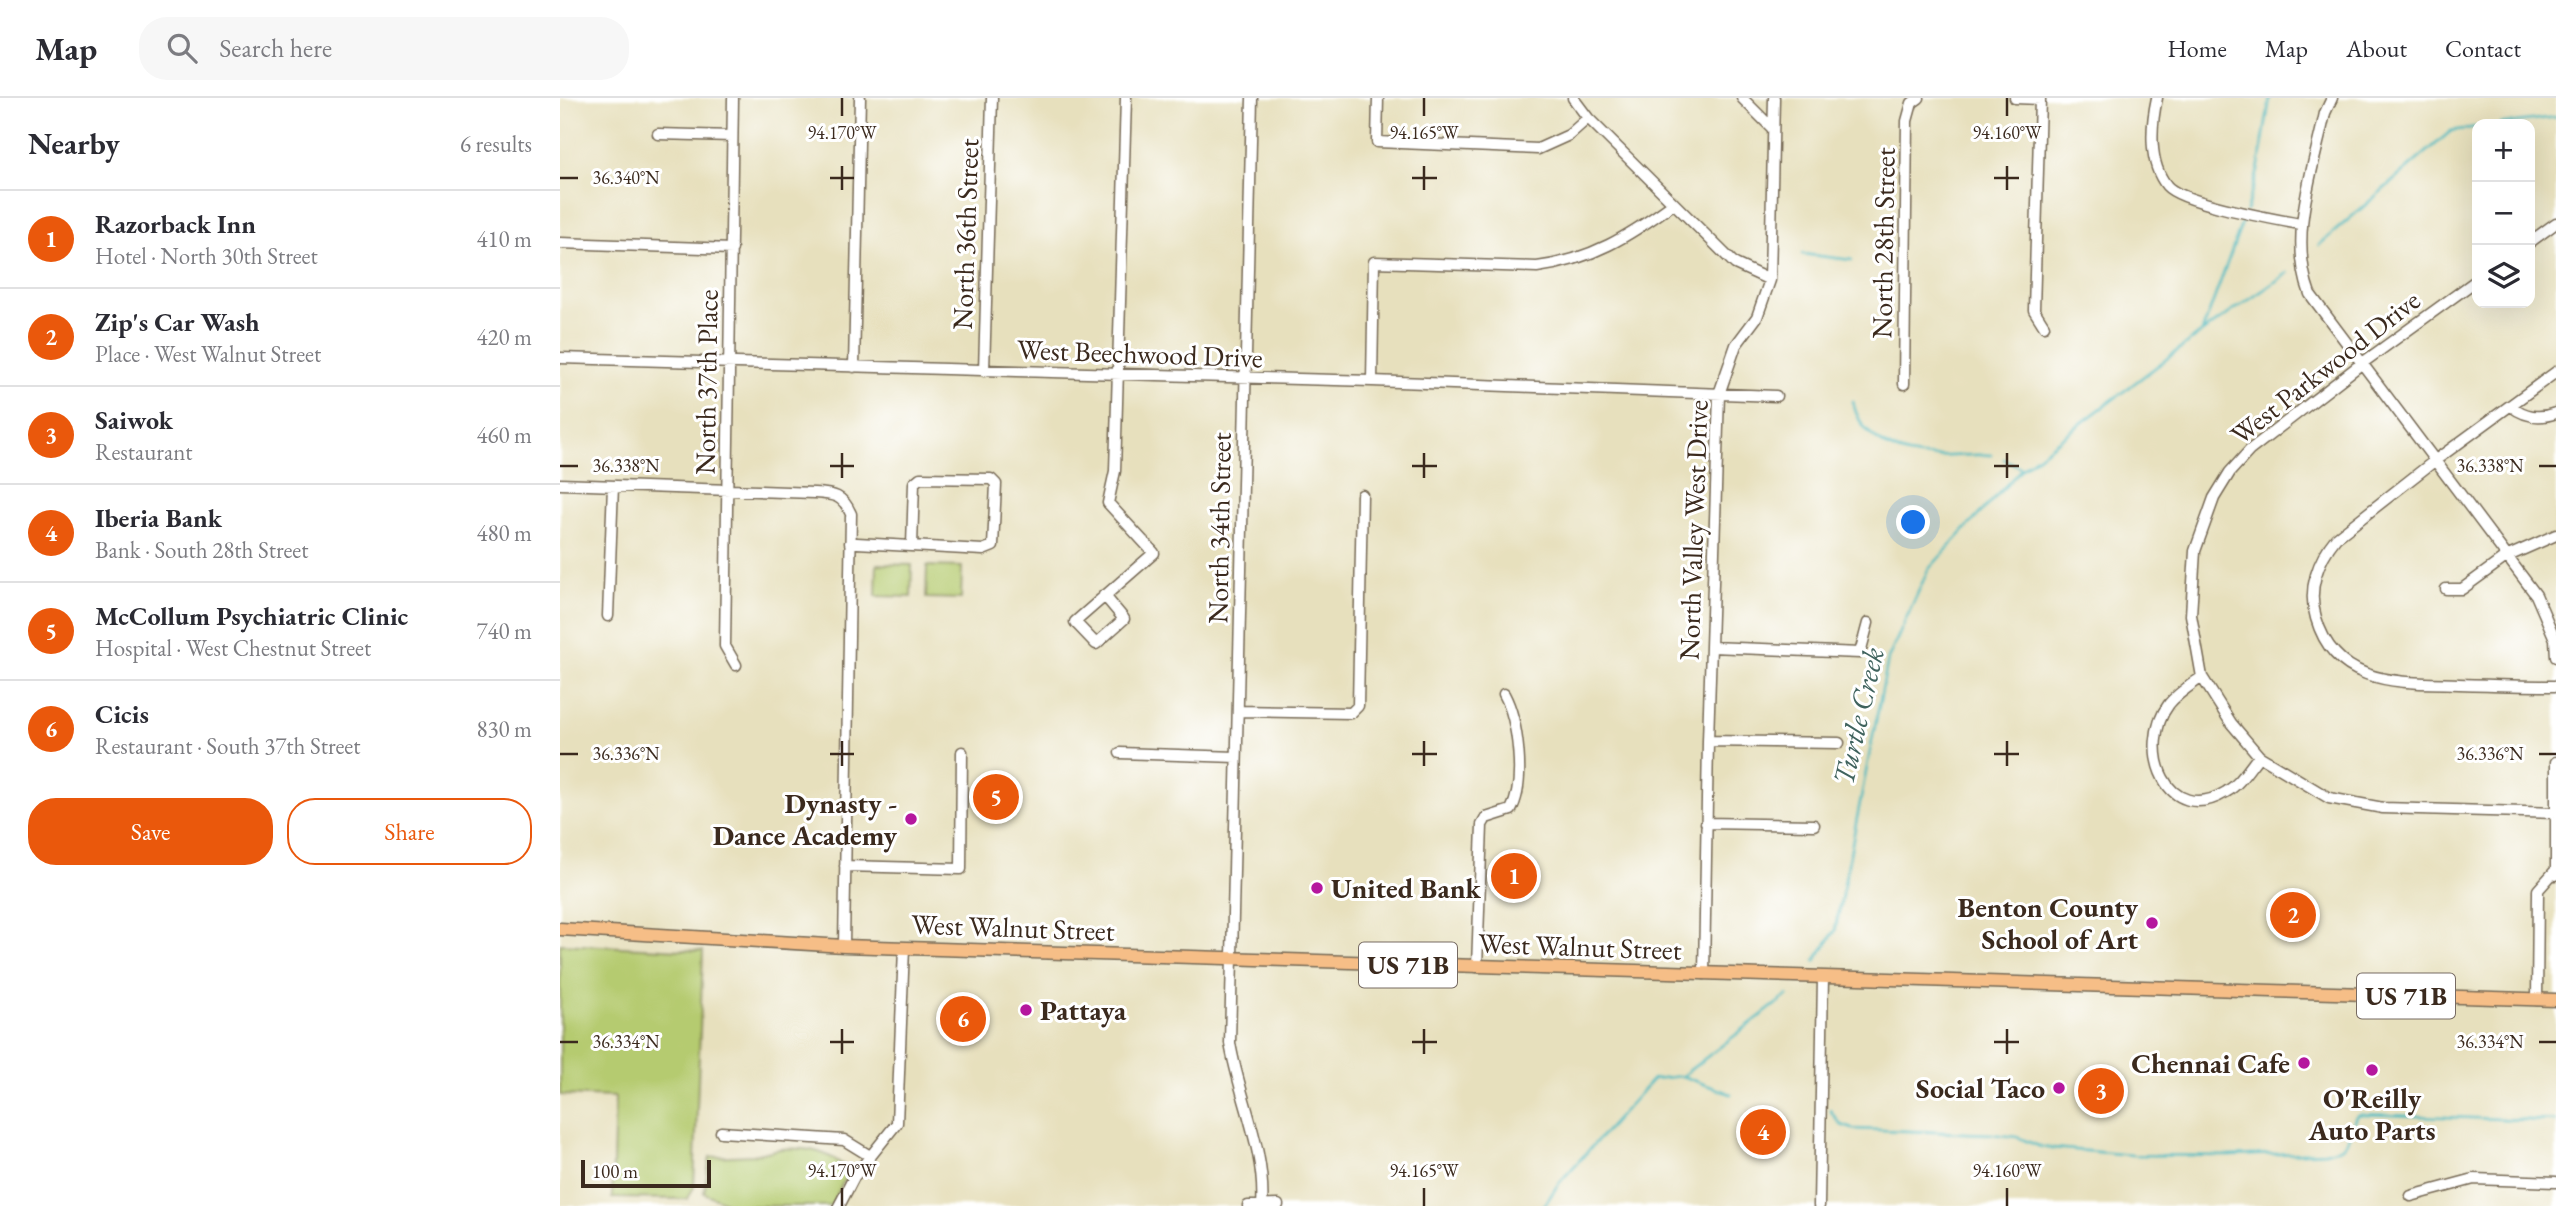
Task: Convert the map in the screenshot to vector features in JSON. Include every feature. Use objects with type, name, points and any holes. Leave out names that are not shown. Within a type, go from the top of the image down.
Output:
[{"type":"main road","name":"West Walnut Street","points":[[560,929],[639,931],[844,946],[2556,1000]]},
{"type":"street","name":"North 37th Place","points":[[733,98],[725,646],[736,665]]},
{"type":"street","points":[[854,367],[860,98]]},
{"type":"street","name":"North 36th Street","points":[[984,371],[992,98]]},
{"type":"street","points":[[1104,595],[1124,619],[1096,644],[1075,622],[1104,595],[1154,553],[1108,503],[1115,471],[1126,98]]},
{"type":"street","name":"North 34th Street","points":[[1252,98],[1230,1043],[1236,1080],[1249,1114],[1263,1187],[1262,1205]]},
{"type":"street","points":[[1378,98],[1377,142],[1538,149],[1569,135],[1588,118]]},
{"type":"street","points":[[1573,98],[1588,118],[1735,264],[1770,280]]},
{"type":"street","points":[[1742,98],[1773,130]]},
{"type":"street","name":"North Valley West Drive","points":[[1704,974],[1707,741],[1719,394],[1736,345],[1757,317],[1770,280],[1774,98]]},
{"type":"street","points":[[2015,98],[2040,99],[2034,310],[2044,326]]},
{"type":"street","points":[[2157,98],[2152,119],[2153,142],[2157,165],[2168,186],[2185,198],[2300,225]]},
{"type":"street","points":[[2332,98],[2300,225],[2302,274],[2309,294],[2536,595],[2555,639],[2556,657]]},
{"type":"street","name":"North 28th Street","points":[[1904,384],[1908,121],[1916,100]]},
{"type":"street","points":[[658,134],[732,136]]},
{"type":"street","points":[[1372,381],[1374,262],[1537,267],[1562,263],[1589,256],[1628,236],[1673,204]]},
{"type":"street","points":[[2535,238],[2556,223]]},
{"type":"street","points":[[560,243],[732,249]]},
{"type":"street","name":"West Parkwood Drive","points":[[2472,283],[2250,450],[2230,472],[2214,498],[2195,551],[2191,615],[2203,677],[2231,723],[2259,756],[2329,798],[2383,808],[2555,813]]},
{"type":"street","name":"West Beechwood Drive","points":[[560,358],[1372,381],[1776,396]]},
{"type":"street","points":[[2556,372],[2433,461],[2336,538],[2326,551],[2313,591],[2313,608],[2321,636],[2345,662],[2384,681],[2556,687]]},
{"type":"street","points":[[2511,406],[2522,415],[2545,417],[2556,413]]},
{"type":"street","points":[[850,543],[984,550],[993,546],[996,484],[990,479],[920,478],[914,483],[912,546]]},
{"type":"street","points":[[560,484],[834,494],[845,500],[851,514],[844,946]]},
{"type":"street","points":[[608,617],[613,486]]},
{"type":"street","points":[[1238,710],[1351,713],[1359,706],[1362,495]]},
{"type":"street","points":[[2446,589],[2462,589],[2506,556],[2556,535]]},
{"type":"street","points":[[1711,647],[1860,653],[1868,623]]},
{"type":"street","points":[[2203,677],[2169,704],[2159,722],[2155,757],[2158,773],[2166,786],[2180,797],[2196,800],[2213,798],[2238,782],[2259,756]]},
{"type":"street","points":[[1476,967],[1482,825],[1486,818],[1509,812],[1517,790],[1516,723],[1504,694]]},
{"type":"street","points":[[1707,741],[1839,743]]},
{"type":"street","points":[[845,866],[961,869],[962,752]]},
{"type":"street","points":[[1120,753],[1236,757]]},
{"type":"street","points":[[2537,1000],[2538,890],[2555,874],[2556,762]]},
{"type":"street","points":[[1706,823],[1814,825]]},
{"type":"street","points":[[839,1206],[870,1156],[897,1123],[904,948]]},
{"type":"street","points":[[1819,1206],[1823,977]]},
{"type":"street","points":[[721,1132],[844,1140],[870,1156]]},
{"type":"street","points":[[2411,1196],[2474,1179],[2556,1182]]},
{"type":"street","points":[[1248,1206],[1278,1205]]},
{"type":"green space","points":[[877,564],[912,565],[911,597],[876,596]]},
{"type":"green space","points":[[927,566],[962,567],[961,599],[926,598]]},
{"type":"green space","points":[[560,944],[703,951],[694,1187],[687,1199],[612,1198],[615,1097],[560,1095]]},
{"type":"green space","points":[[780,1149],[818,1152],[834,1159],[849,1171],[831,1206],[734,1206],[704,1193],[710,1157],[753,1155]]},
{"type":"waterway","points":[[2246,211],[2258,171],[2270,98]]},
{"type":"waterway","name":"Turtle Creek","points":[[2535,120],[2556,117]]},
{"type":"waterway","name":"Turtle Creek","points":[[2319,245],[2451,131],[2472,128]]},
{"type":"waterway","points":[[2202,332],[2244,217]]},
{"type":"waterway","points":[[1802,254],[1852,260]]},
{"type":"waterway","name":"Turtle Creek","points":[[1815,961],[1835,931],[1888,659],[1928,570],[2022,468],[2201,333],[2288,273]]},
{"type":"waterway","points":[[1853,401],[1856,412],[1868,431],[1876,439],[1897,450],[1928,456],[1992,455]]},
{"type":"waterway","points":[[2004,459],[2022,468]]},
{"type":"waterway","name":"Turtle Creek","points":[[1544,1206],[1559,1183],[1653,1079],[1682,1076],[1788,995]]},
{"type":"waterway","points":[[1682,1076],[1731,1094]]},
{"type":"waterway","points":[[1830,1110],[1841,1125],[1853,1129],[1992,1134],[2017,1137],[2041,1147],[2132,1155],[2230,1156],[2325,1152],[2342,1147],[2356,1116],[2361,1114],[2556,1121]]},
{"type":"place","name":"McCollum Psychiatric Clinic","points":[[996,797]]},
{"type":"place","name":"Dynasty - Dance Academy","points":[[911,819]]},
{"type":"place","name":"Razorback Inn","points":[[1514,876]]},
{"type":"place","name":"United Bank","points":[[1317,888]]},
{"type":"place","name":"Zip's Car Wash","points":[[2293,915]]},
{"type":"place","name":"Benton County School of Art","points":[[2152,923]]},
{"type":"place","name":"Pattaya","points":[[1026,1010]]},
{"type":"place","name":"Cicis","points":[[963,1019]]},
{"type":"place","name":"Chennai Cafe","points":[[2304,1063]]},
{"type":"place","name":"O'Reilly Auto Parts","points":[[2372,1070]]},
{"type":"place","name":"Social Taco","points":[[2059,1088]]},
{"type":"place","name":"Saiwok","points":[[2101,1091]]},
{"type":"place","name":"Iberia Bank","points":[[1763,1132]]}]
